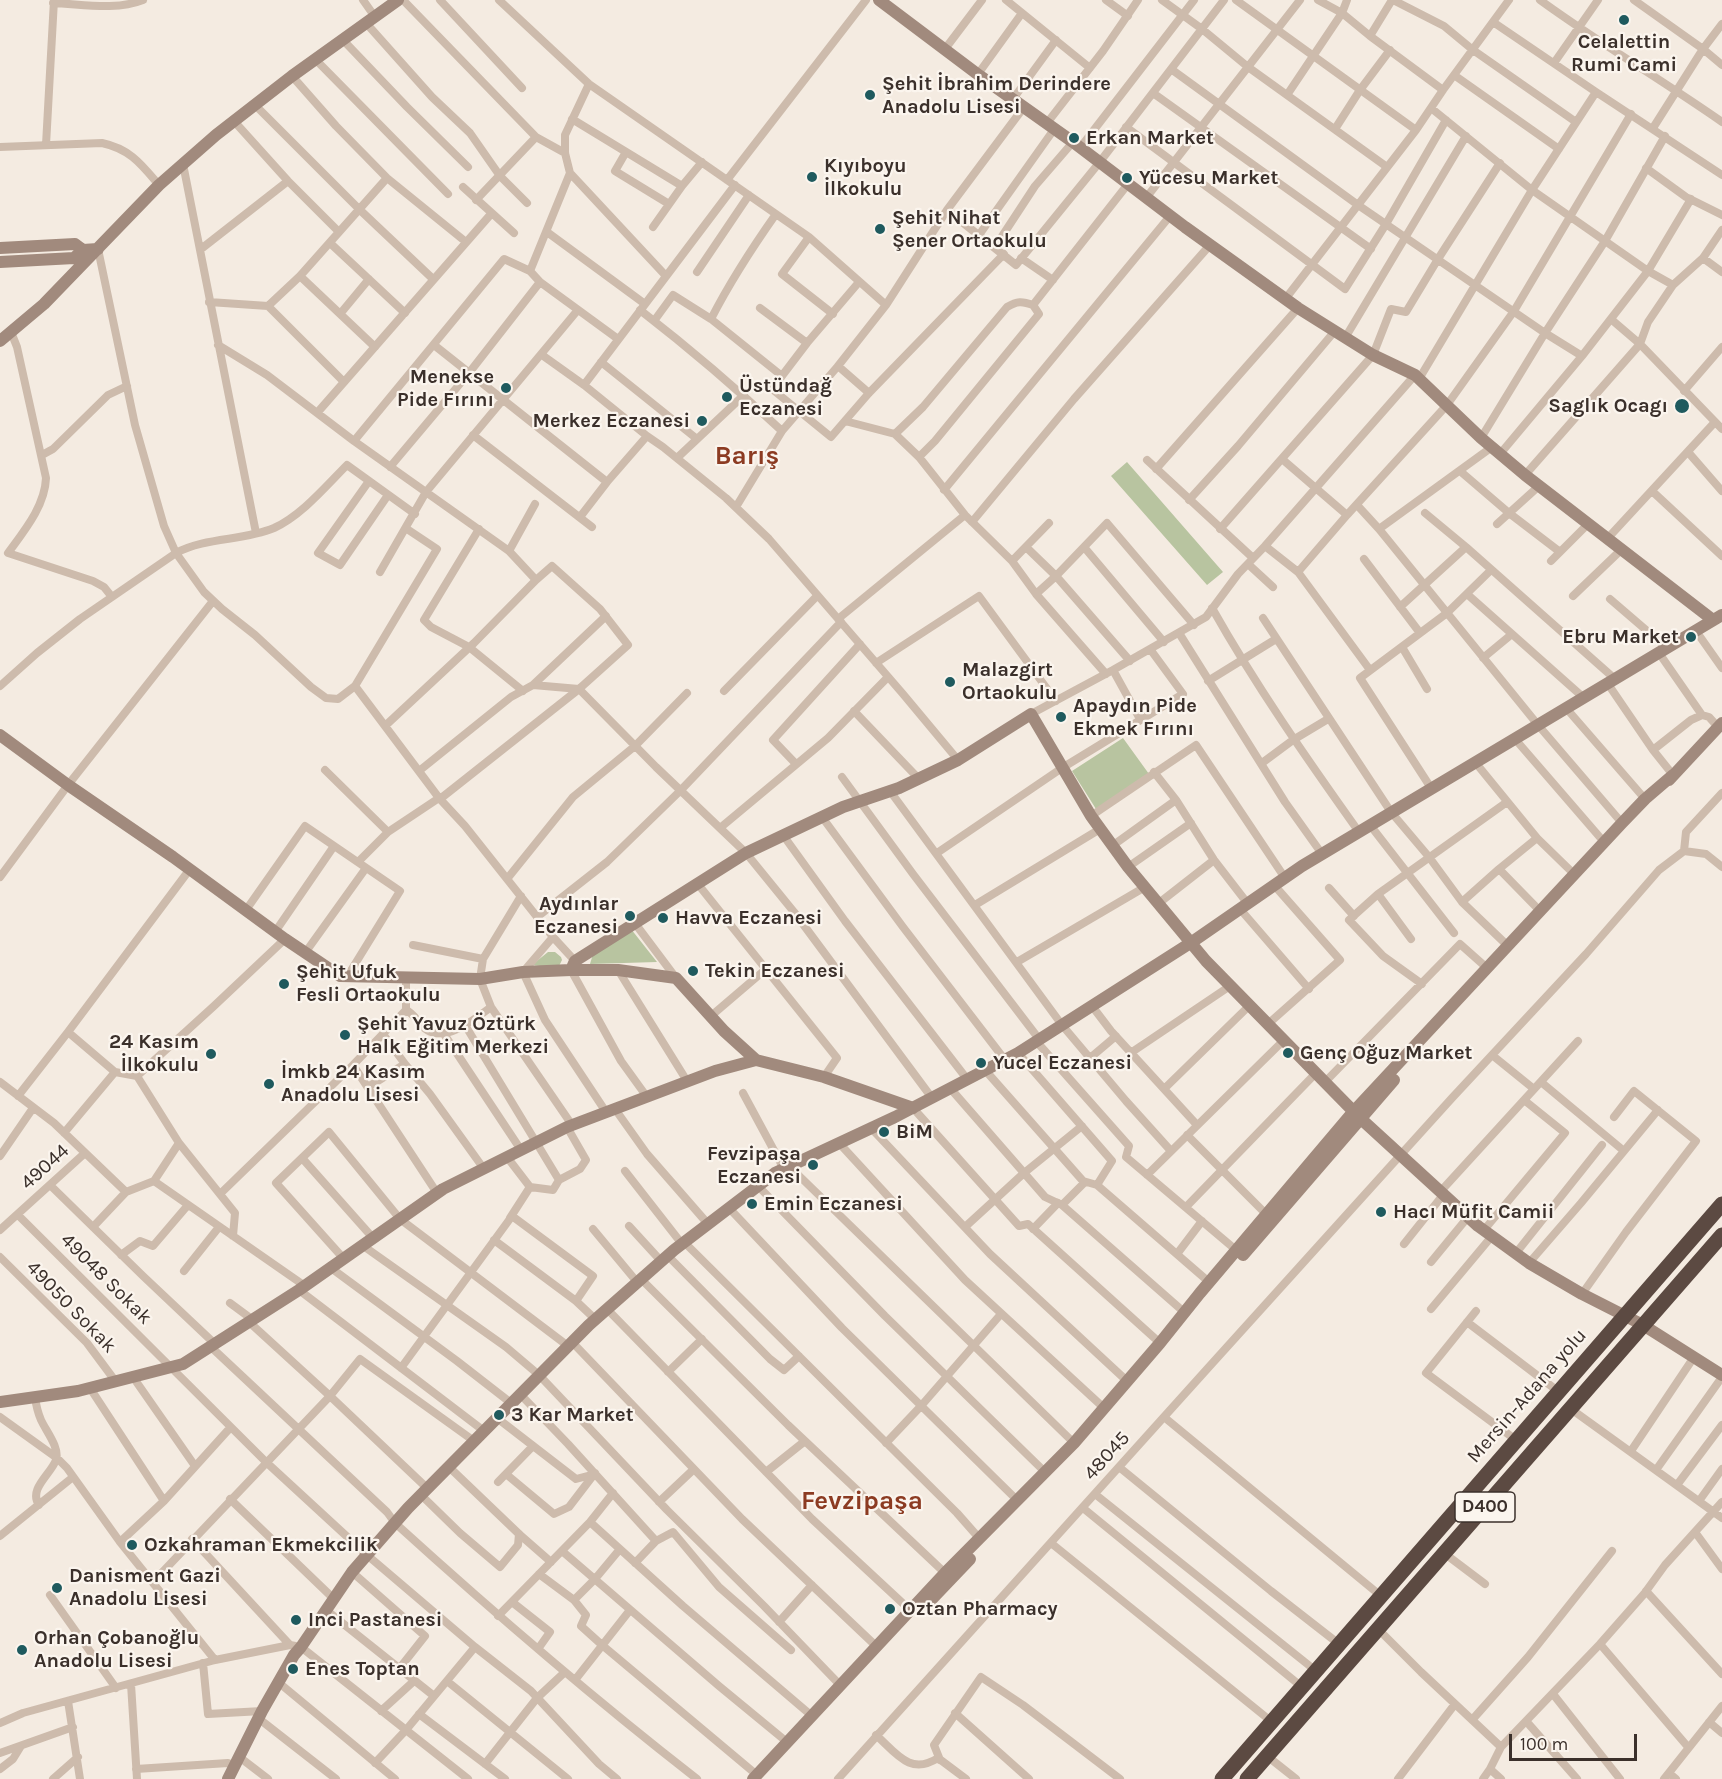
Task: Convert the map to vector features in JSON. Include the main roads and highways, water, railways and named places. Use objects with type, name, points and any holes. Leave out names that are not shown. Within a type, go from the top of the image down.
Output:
[{"type":"highway","name":"Mersin-Adana yolu","points":[[1222,1779],[1722,1204]]},
{"type":"highway","name":"Mersin-Adana yolu","points":[[1247,1779],[1722,1235]]},
{"type":"main road","points":[[0,341],[44,304],[159,185],[233,120],[315,58],[398,0]]},
{"type":"main road","points":[[228,1779],[260,1714],[294,1655],[296,1646],[326,1610],[352,1572],[424,1492],[595,1319],[683,1243],[775,1173],[913,1108],[1018,1053],[1192,942],[1322,854],[1718,618],[1607,539],[1525,475],[1481,438],[1417,377],[1372,355],[1298,308],[879,0]]},
{"type":"main road","points":[[0,248],[75,244],[83,250]]},
{"type":"main road","points":[[0,262],[74,258],[83,250],[98,249]]},
{"type":"main road","points":[[573,965],[634,922],[746,853],[843,807],[890,791],[958,760],[1031,714],[1091,816],[1128,867],[1206,961],[1357,1114],[1468,1217],[1529,1263],[1582,1294],[1643,1325],[1722,1376]]},
{"type":"main road","points":[[1160,1343],[1179,1330],[1357,1114],[1653,800],[1720,725]]},
{"type":"main road","points":[[0,735],[190,869],[280,936],[340,976],[480,978],[573,965],[676,978],[756,1060]]},
{"type":"main road","points":[[758,1778],[787,1742],[909,1610],[1074,1443],[1266,1214],[1622,822],[1673,775]]},
{"type":"main road","points":[[0,1402],[90,1388],[183,1364],[302,1288],[437,1193],[570,1126],[715,1071],[756,1060],[824,1077],[913,1108]]},
{"type":"main road","points":[[758,1778],[982,1547],[1018,1501]]},
{"type":"place","name":"Celalettin Rumi Cami","points":[[1624,20]]},
{"type":"place","name":"Şehit İbrahim Derindere Anadolu Lisesi","points":[[870,95]]},
{"type":"place","name":"Erkan Market","points":[[1074,138]]},
{"type":"place","name":"Kıyıboyu İlkokulu","points":[[812,177]]},
{"type":"place","name":"Yücesu Market","points":[[1127,178]]},
{"type":"place","name":"Şehit Nihat Şener Ortaokulu","points":[[880,229]]},
{"type":"place","name":"Menekse Pide Fırını","points":[[506,388]]},
{"type":"place","name":"Üstündağ Eczanesi","points":[[727,397]]},
{"type":"place","name":"Saglık Ocagı","points":[[1682,406]]},
{"type":"place","name":"Merkez Eczanesi","points":[[702,421]]},
{"type":"place","name":"Ebru Market","points":[[1691,637]]},
{"type":"place","name":"Malazgirt Ortaokulu","points":[[950,682]]},
{"type":"place","name":"Apaydın Pide Ekmek Fırını","points":[[1061,717]]},
{"type":"place","name":"Aydınlar Eczanesi","points":[[630,916]]},
{"type":"place","name":"Havva Eczanesi","points":[[663,918]]},
{"type":"place","name":"Tekin Eczanesi","points":[[693,971]]},
{"type":"place","name":"Şehit Ufuk Fesli Ortaokulu","points":[[284,984]]},
{"type":"place","name":"Şehit Yavuz Öztürk Halk Eğitim Merkezi","points":[[345,1035]]},
{"type":"place","name":"Genç Oğuz Market","points":[[1288,1053]]},
{"type":"place","name":"24 Kasım İlkokulu","points":[[211,1054]]},
{"type":"place","name":"Yucel Eczanesi","points":[[981,1063]]},
{"type":"place","name":"İmkb 24 Kasım Anadolu Lisesi","points":[[269,1084]]},
{"type":"place","name":"BiM","points":[[884,1132]]},
{"type":"place","name":"Fevzipaşa Eczanesi","points":[[813,1165]]},
{"type":"place","name":"Emin Eczanesi","points":[[752,1204]]},
{"type":"place","name":"Hacı Müfit Camii","points":[[1381,1212]]},
{"type":"place","name":"3 Kar Market","points":[[499,1415]]},
{"type":"place","name":"Ozkahraman Ekmekcilik","points":[[132,1545]]},
{"type":"place","name":"Danisment Gazi Anadolu Lisesi","points":[[57,1588]]},
{"type":"place","name":"Oztan Pharmacy","points":[[890,1609]]},
{"type":"place","name":"Inci Pastanesi","points":[[296,1620]]},
{"type":"place","name":"Orhan Çobanoğlu Anadolu Lisesi","points":[[22,1650]]},
{"type":"place","name":"Enes Toptan","points":[[293,1669]]},
{"type":"district","name":"Barış","points":[[747,457]]},
{"type":"district","name":"Fevzipaşa","points":[[862,1502]]}]
